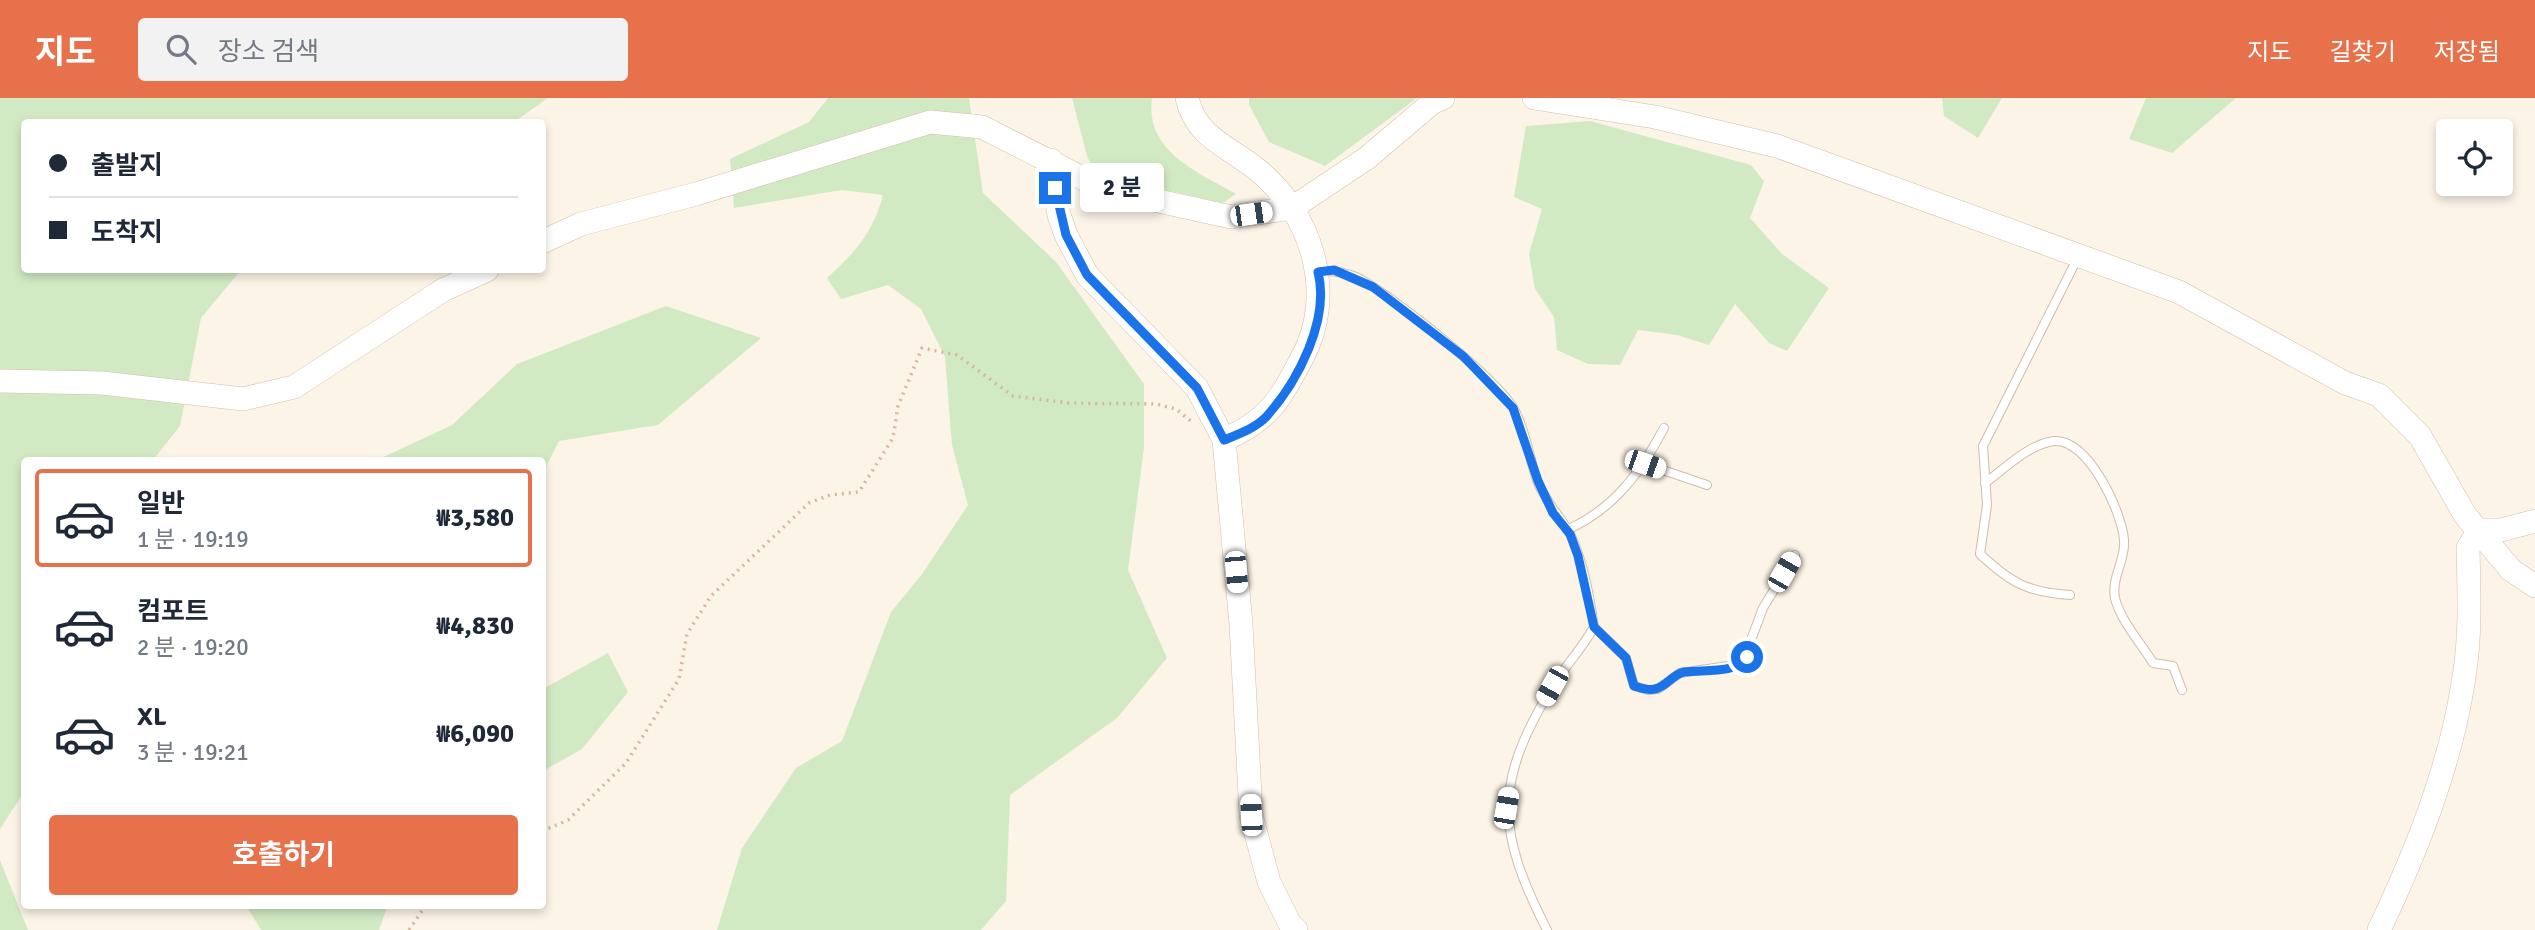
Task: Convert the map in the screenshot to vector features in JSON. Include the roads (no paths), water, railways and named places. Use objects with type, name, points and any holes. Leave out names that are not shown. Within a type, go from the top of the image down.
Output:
[{"type":"street","points":[[1187,98],[1196,126],[1258,169],[1292,208],[1318,272],[1319,317],[1289,382],[1266,417],[1254,426],[1224,440]]},
{"type":"street","points":[[546,241],[581,224],[696,194],[930,122],[982,127],[1104,189],[1231,217],[1292,208],[1367,158],[1433,102],[1443,98]]},
{"type":"street","points":[[1534,98],[1655,117],[1777,146],[2179,292],[2345,383],[2379,395],[2420,436],[2442,469],[2465,515],[2511,570],[2535,586]]},
{"type":"street","points":[[1051,160],[1059,215],[1066,235],[1087,275],[1197,388],[1224,440],[1241,624],[1251,815],[1269,881],[1290,924],[1296,930]]},
{"type":"street","points":[[0,381],[102,383],[243,399],[294,387],[443,290],[480,273]]},
{"type":"street","points":[[2479,530],[2501,530],[2535,521]]},
{"type":"street","points":[[2379,930],[2423,831],[2452,734],[2465,677],[2468,548],[2479,530]]},
{"type":"lane","points":[[2070,595],[2041,593],[2019,586],[1980,554],[1987,505],[1983,446],[2078,256]]},
{"type":"lane","points":[[1318,272],[1334,270],[1373,287],[1463,356],[1502,394],[1522,428],[1538,481],[1553,513],[1567,530],[1578,556],[1594,627],[1626,658],[1634,686],[1648,690],[1658,689],[1680,673],[1742,664],[1763,608],[1795,555]]},
{"type":"lane","points":[[1567,530],[1609,506],[1645,464],[1664,428]]},
{"type":"lane","points":[[1985,483],[2028,452],[2052,442],[2065,443],[2087,460],[2108,492],[2124,541],[2114,581],[2117,605],[2153,663],[2174,666],[2182,690]]},
{"type":"lane","points":[[1645,464],[1707,485]]},
{"type":"lane","points":[[1548,930],[1525,887],[1506,808],[1522,739],[1552,686],[1594,627]]}]
